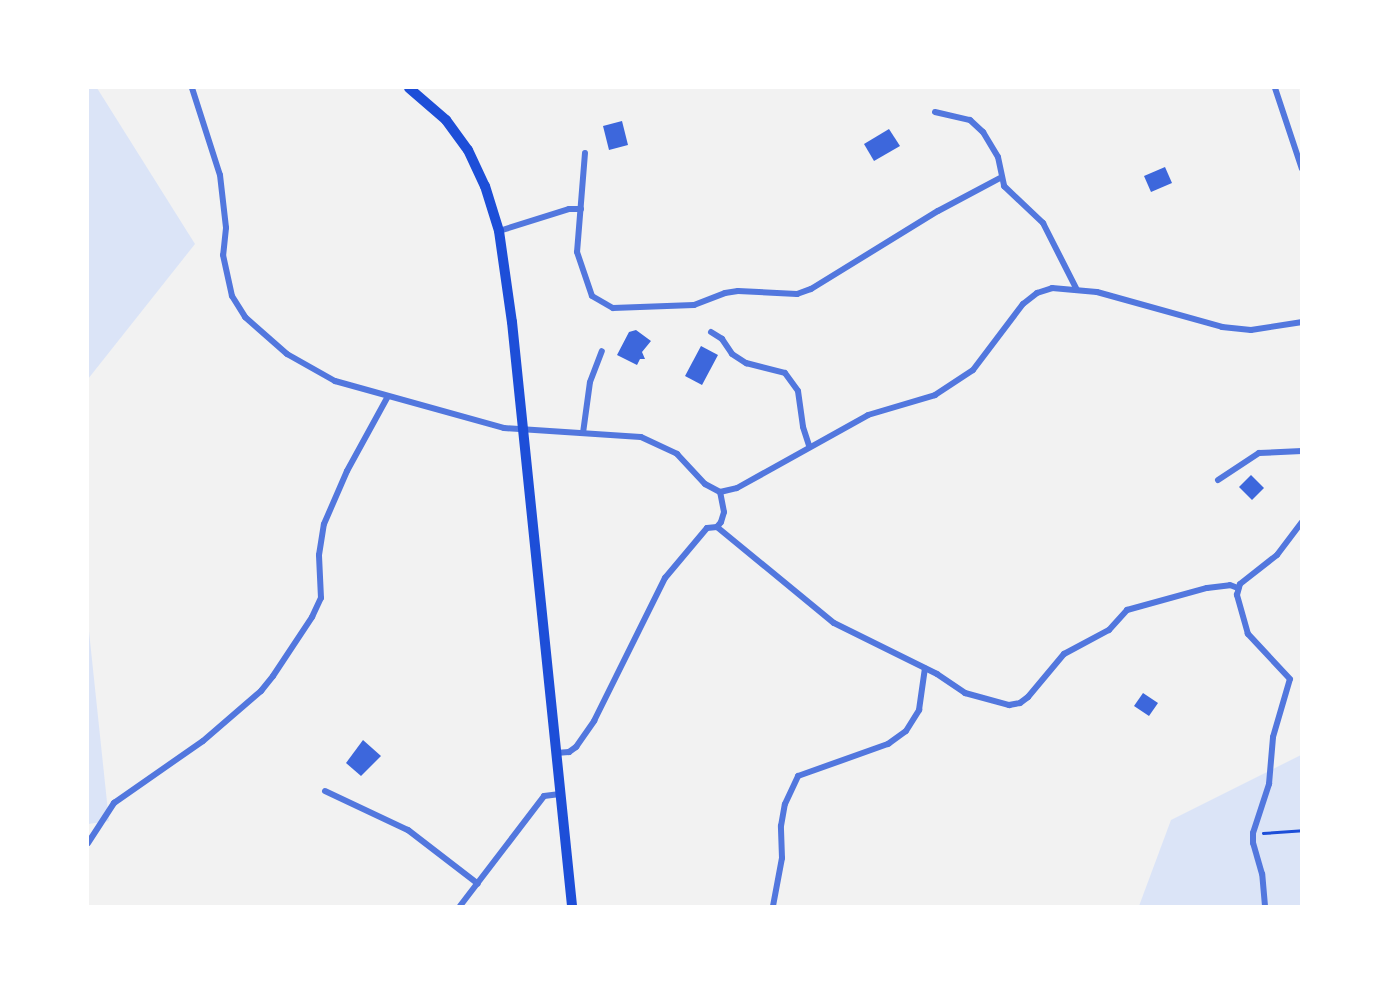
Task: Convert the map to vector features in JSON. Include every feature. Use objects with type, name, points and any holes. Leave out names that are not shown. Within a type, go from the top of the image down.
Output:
[{"type":"main road","points":[[409,88],[446,120],[467,150],[485,186],[499,231],[524,432],[572,906]]},
{"type":"street","points":[[192,88],[220,175],[225,216],[225,273],[232,296],[245,317],[287,354],[335,381],[524,432],[641,437],[677,454],[705,484],[720,492],[737,488],[869,415],[935,395],[973,370],[1023,304],[1037,293],[1052,288],[1097,292],[1222,327],[1251,330],[1301,322]]},
{"type":"street","points":[[1275,88],[1301,169]]},
{"type":"street","points":[[935,112],[970,120],[984,132],[998,157],[1000,178],[1004,187],[1043,223],[1077,290]]},
{"type":"street","points":[[585,153],[578,252],[592,296],[613,308],[694,305],[725,293],[797,293],[811,289],[938,211],[1000,178]]},
{"type":"street","points":[[499,231],[569,209],[581,209]]},
{"type":"street","points":[[711,332],[722,340],[732,354],[746,363],[785,373],[798,391],[803,427],[809,446]]},
{"type":"street","points":[[583,433],[590,382],[603,351]]},
{"type":"street","points":[[88,843],[114,803],[203,741],[261,691],[274,676],[321,598],[319,555],[324,524],[347,471],[388,396]]},
{"type":"street","points":[[1218,480],[1259,453],[1301,451]]},
{"type":"street","points":[[717,527],[724,512],[720,492]]},
{"type":"street","points":[[1238,588],[1278,555],[1301,522]]},
{"type":"street","points":[[556,752],[569,752],[576,747],[594,721],[665,578],[707,528],[717,527],[819,613],[925,668],[965,693],[998,703],[1020,703],[1064,654],[1109,630],[1128,610],[1208,588],[1230,585],[1238,588]]},
{"type":"street","points":[[1238,588],[1244,626],[1290,679],[1273,737],[1269,785],[1253,833],[1253,843],[1262,874],[1265,906]]},
{"type":"street","points":[[773,906],[782,858],[781,826],[785,804],[798,776],[888,744],[906,731],[919,710],[925,668]]},
{"type":"street","points":[[325,791],[408,830],[478,884]]},
{"type":"street","points":[[460,906],[544,796],[560,794]]},
{"type":"path","points":[[1253,833],[1301,830]]},
{"type":"shaded area","points":[[88,88],[97,88],[195,244],[88,379]]},
{"type":"shaded area","points":[[88,622],[109,821],[88,824]]},
{"type":"shaded area","points":[[1301,755],[1301,906],[1139,906],[1171,820]]},
{"type":"building","points":[[622,121],[628,145],[609,150],[603,126]]},
{"type":"building","points":[[889,129],[900,146],[874,161],[864,144]]},
{"type":"building","points":[[1165,167],[1172,183],[1151,192],[1144,176]]},
{"type":"building","points":[[636,330],[651,341],[642,352],[645,359],[640,359],[637,365],[617,355],[629,332]]},
{"type":"building","points":[[701,346],[718,355],[702,385],[685,376]]},
{"type":"building","points":[[1251,475],[1264,488],[1252,500],[1239,487]]},
{"type":"building","points":[[1143,693],[1158,703],[1149,716],[1134,706]]},
{"type":"building","points":[[363,740],[381,756],[361,776],[346,763]]}]
